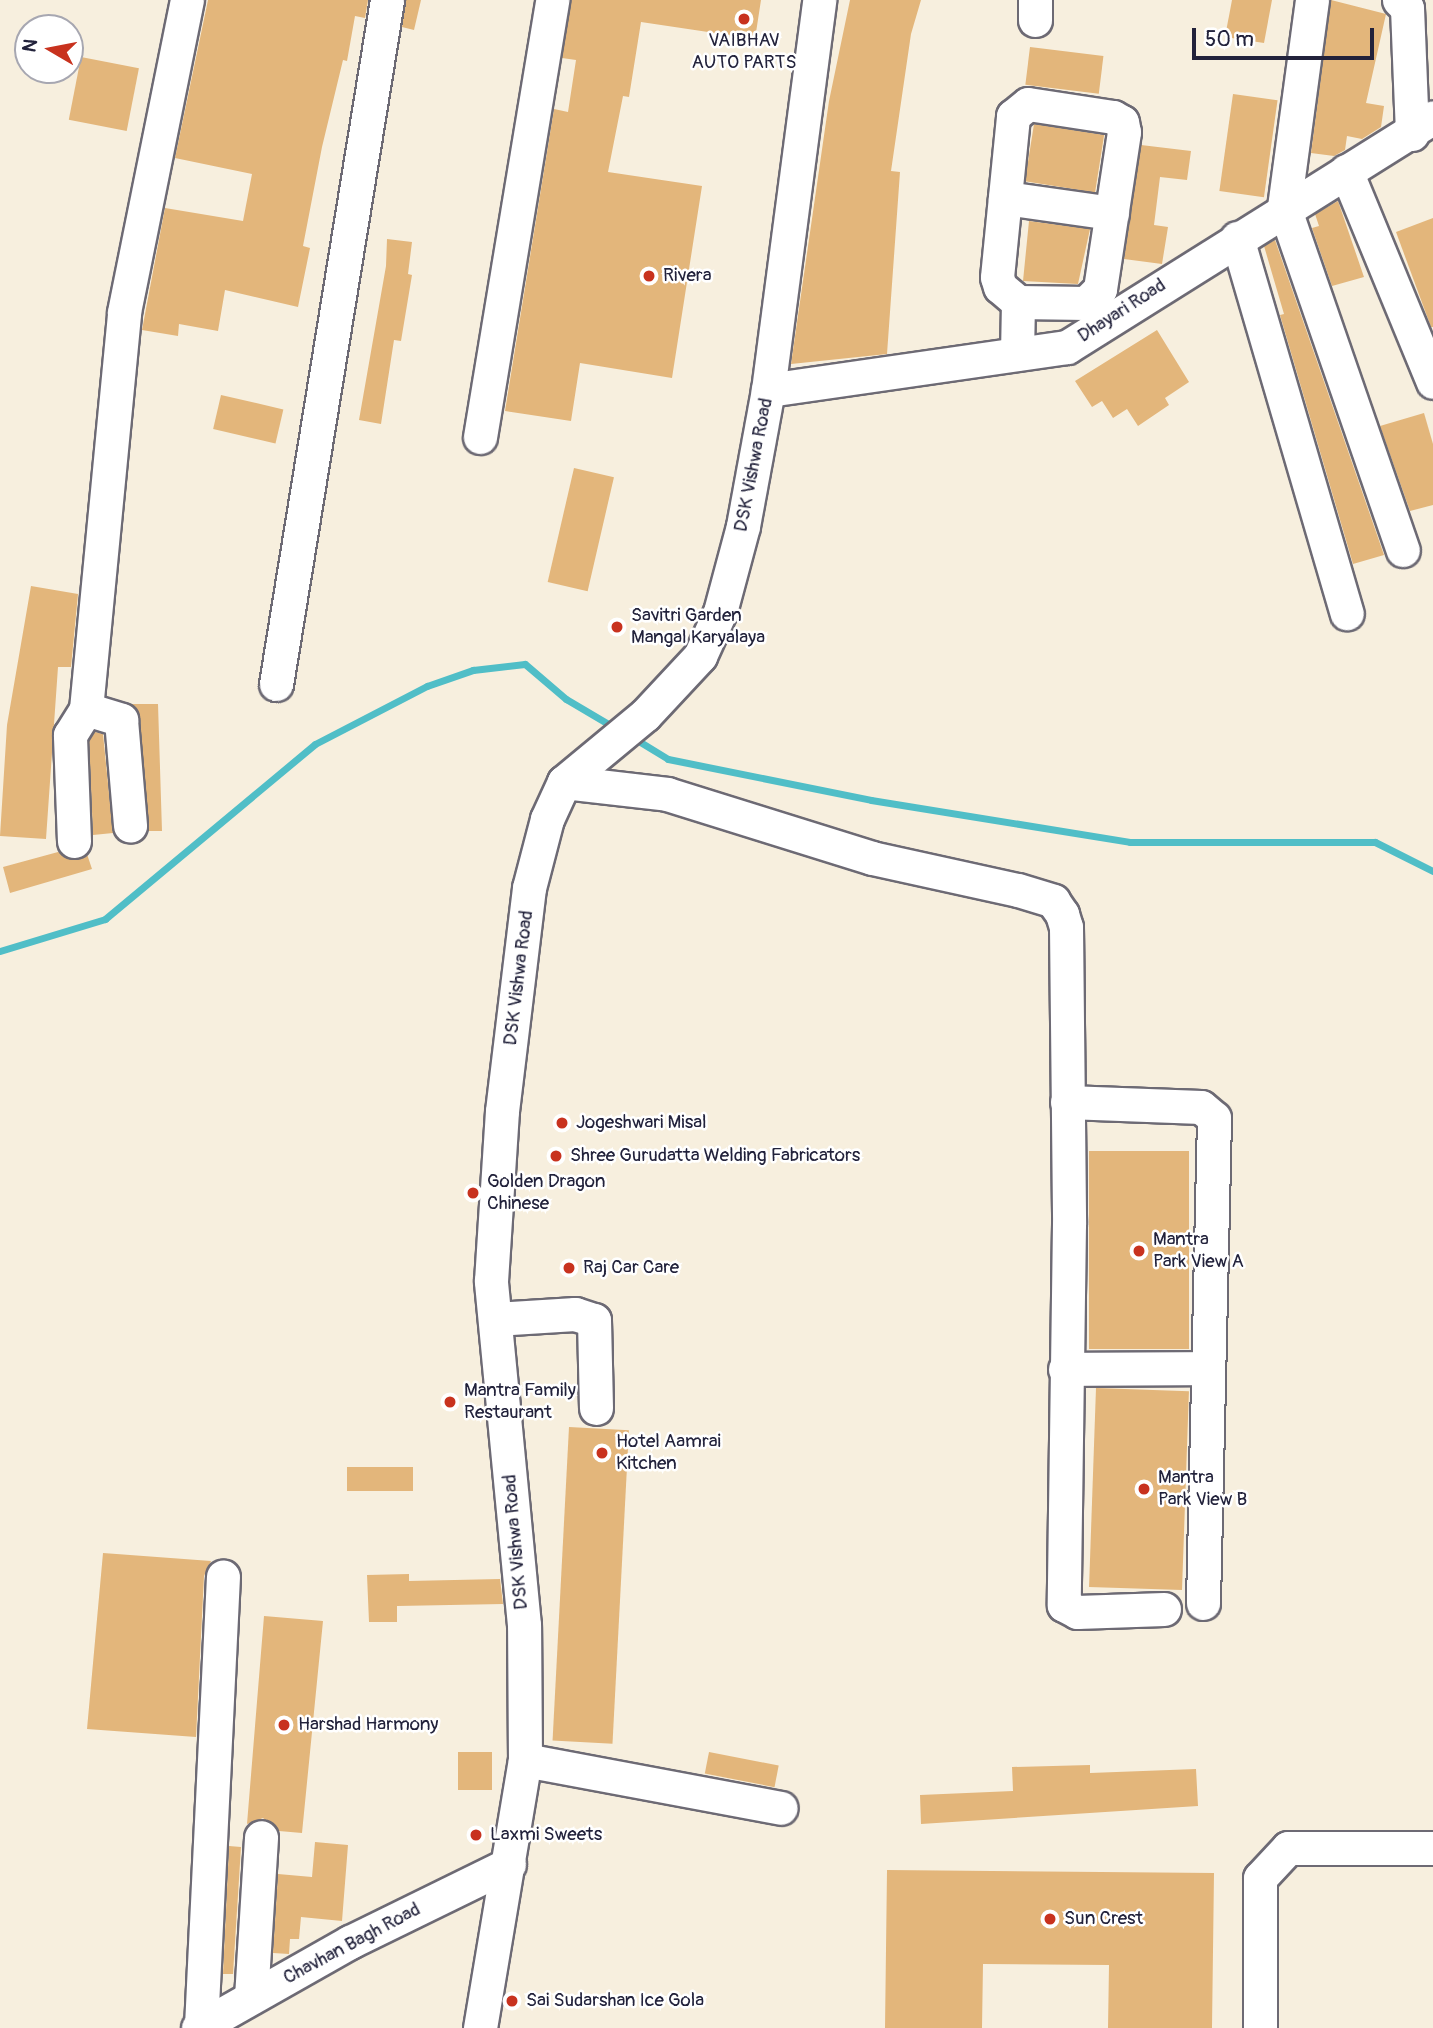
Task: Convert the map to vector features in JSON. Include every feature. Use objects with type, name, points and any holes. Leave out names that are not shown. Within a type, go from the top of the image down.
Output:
[{"type":"street","points":[[74,841],[70,735],[86,709],[124,312],[187,0]]},
{"type":"street","points":[[276,684],[387,0]]},
{"type":"street","points":[[480,437],[552,0]]},
{"type":"street","name":"DSK Vishwa Road","points":[[480,2028],[525,1760],[524,1625],[491,1281],[494,1205],[528,901],[547,819],[574,773],[645,715],[701,656],[720,612],[743,526],[768,390],[819,0]]},
{"type":"street","points":[[1312,0],[1284,207],[1403,550]]},
{"type":"street","points":[[1399,0],[1407,8],[1422,126]]},
{"type":"street","points":[[1028,104],[1122,122],[1112,212],[1095,298],[1086,303],[1018,302],[1000,287],[996,277],[1005,198],[1013,116],[1028,104]]},
{"type":"street","name":"Dhayari Road","points":[[768,390],[1067,347],[1284,207],[1422,126]]},
{"type":"street","points":[[1346,172],[1433,382]]},
{"type":"street","points":[[1005,198],[1112,212]]},
{"type":"street","points":[[1237,238],[1347,613]]},
{"type":"street","points":[[1017,354],[1018,302]]},
{"type":"street","points":[[86,709],[121,720],[130,826]]},
{"type":"street","points":[[574,773],[667,794],[872,858],[1053,901],[1066,927],[1064,1605],[1077,1612],[1164,1609]]},
{"type":"street","points":[[1067,1102],[1201,1107],[1213,1113],[1203,1603]]},
{"type":"street","points":[[495,1319],[575,1314],[594,1320],[596,1408]]},
{"type":"street","points":[[1065,1369],[1208,1368]]},
{"type":"street","points":[[199,2027],[223,1577]]},
{"type":"street","points":[[525,1760],[781,1808]]},
{"type":"street","points":[[251,1997],[261,1837]]},
{"type":"street","points":[[1260,2028],[1261,1878],[1288,1848],[1433,1848]]},
{"type":"street","name":"Chavhan Bagh Road","points":[[199,2027],[350,1942],[509,1864]]},
{"type":"building","points":[[208,0],[368,0],[365,18],[355,16],[347,61],[343,60],[322,147],[303,246],[310,248],[298,307],[225,290],[218,331],[179,324],[178,336],[142,330],[165,208],[243,221],[252,174],[175,158]]},
{"type":"building","points":[[406,0],[421,0],[414,30],[402,27]]},
{"type":"building","points":[[571,0],[761,0],[755,39],[641,22],[629,97],[623,96],[608,172],[702,186],[672,378],[580,363],[571,421],[505,411],[554,109],[568,112],[576,60],[562,58]]},
{"type":"building","points":[[850,0],[921,0],[911,34],[891,171],[900,172],[887,354],[791,364],[829,101]]},
{"type":"building","points":[[1232,0],[1272,0],[1264,43],[1225,37]]},
{"type":"building","points":[[1331,0],[1386,14],[1366,103],[1384,106],[1381,127],[1362,139],[1347,136],[1345,150],[1334,156],[1311,153]]},
{"type":"building","points":[[1030,47],[1103,56],[1099,94],[1025,85]]},
{"type":"building","points":[[84,58],[139,68],[127,131],[69,120],[76,84],[84,84]]},
{"type":"building","points":[[1233,94],[1278,100],[1264,197],[1219,191]]},
{"type":"building","points":[[1034,124],[1104,135],[1095,192],[1025,181]]},
{"type":"building","points":[[1141,145],[1191,151],[1187,180],[1160,177],[1154,225],[1168,227],[1162,264],[1124,259]]},
{"type":"building","points":[[1338,201],[1364,277],[1332,286],[1312,228],[1319,226],[1315,214]]},
{"type":"building","points":[[1433,218],[1433,327],[1431,327],[1396,232]]},
{"type":"building","points":[[1029,221],[1090,229],[1078,284],[1023,281]]},
{"type":"building","points":[[387,239],[412,242],[408,274],[412,275],[401,341],[394,340],[381,424],[359,420],[386,266]]},
{"type":"building","points":[[1275,240],[1384,555],[1353,564],[1280,315],[1284,314],[1264,246]]},
{"type":"building","points":[[1157,330],[1189,382],[1165,398],[1169,405],[1138,426],[1127,409],[1113,418],[1102,401],[1092,407],[1075,381]]},
{"type":"building","points":[[221,395],[283,409],[275,443],[213,429]]},
{"type":"building","points":[[1424,413],[1433,444],[1433,505],[1410,511],[1380,426]]},
{"type":"building","points":[[574,468],[614,477],[588,591],[548,582]]},
{"type":"building","points":[[31,586],[78,594],[71,667],[58,667],[46,839],[0,836],[7,725]]},
{"type":"building","points":[[131,704],[158,704],[162,831],[148,831],[140,718]]},
{"type":"building","points":[[95,732],[103,734],[113,833],[93,835],[89,740]]},
{"type":"building","points":[[58,852],[74,860],[87,854],[92,869],[10,893],[3,867]]},
{"type":"building","name":"Mantra Park View A","points":[[1089,1151],[1189,1151],[1189,1349],[1089,1349]]},
{"type":"building","name":"Mantra Park View B","points":[[1096,1388],[1189,1391],[1182,1590],[1089,1587]]},
{"type":"building","points":[[569,1427],[629,1430],[612,1744],[553,1741]]},
{"type":"building","points":[[347,1467],[413,1467],[413,1491],[347,1491]]},
{"type":"building","points":[[103,1553],[211,1561],[204,1576],[196,1737],[87,1729]]},
{"type":"building","points":[[409,1574],[409,1581],[500,1579],[503,1604],[397,1606],[397,1622],[369,1622],[367,1575]]},
{"type":"building","name":"Harshad Harmony","points":[[264,1616],[323,1621],[302,1833],[279,1831],[263,1818],[247,1824]]},
{"type":"building","points":[[458,1752],[492,1752],[492,1790],[458,1790]]},
{"type":"building","points":[[709,1752],[779,1766],[774,1787],[705,1774]]},
{"type":"building","points":[[1090,1765],[1090,1773],[1196,1769],[1198,1806],[921,1824],[920,1795],[1013,1791],[1012,1767]]},
{"type":"building","points":[[315,1842],[348,1845],[342,1921],[301,1917],[299,1939],[290,1939],[289,1954],[273,1953],[278,1874],[312,1877]]},
{"type":"building","points":[[229,1846],[241,1847],[233,1974],[223,1974]]},
{"type":"building","name":"Sun Crest","points":[[887,1870],[1214,1873],[1212,2028],[1108,2028],[1109,1965],[983,1964],[982,2028],[885,2028]]},
{"type":"waterway","points":[[0,951],[105,919],[315,744],[427,686],[473,670],[525,664],[566,699],[615,728]]},
{"type":"waterway","points":[[632,737],[668,759],[871,800],[1130,842],[1375,842],[1433,871]]},
{"type":"place","name":"VAIBHAV AUTO PARTS","points":[[744,19]]},
{"type":"place","name":"Rivera","points":[[649,276]]},
{"type":"place","name":"Savitri Garden Mangal Karyalaya","points":[[617,627]]},
{"type":"place","name":"Jogeshwari Misal","points":[[562,1123]]},
{"type":"place","name":"Shree Gurudatta Welding Fabricators","points":[[556,1156]]},
{"type":"place","name":"Golden Dragon Chinese","points":[[473,1193]]},
{"type":"place","name":"Mantra Park View A","points":[[1139,1251]]},
{"type":"place","name":"Raj Car Care","points":[[569,1268]]},
{"type":"place","name":"Mantra Family Restaurant","points":[[450,1402]]},
{"type":"place","name":"Hotel Aamrai Kitchen","points":[[602,1453]]},
{"type":"place","name":"Mantra Park View B","points":[[1144,1489]]},
{"type":"place","name":"Harshad Harmony","points":[[284,1725]]},
{"type":"place","name":"Laxmi Sweets","points":[[476,1835]]},
{"type":"place","name":"Sun Crest","points":[[1050,1919]]},
{"type":"place","name":"Sai Sudarshan Ice Gola","points":[[512,2001]]}]
